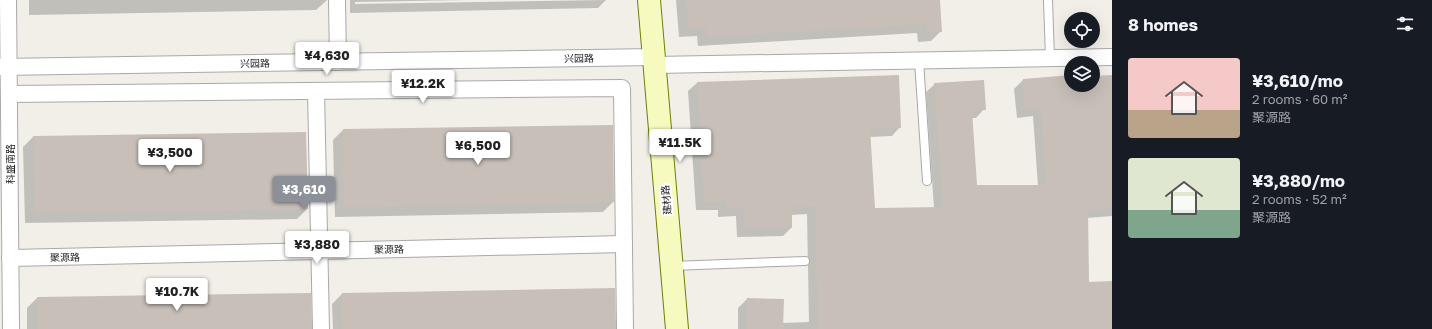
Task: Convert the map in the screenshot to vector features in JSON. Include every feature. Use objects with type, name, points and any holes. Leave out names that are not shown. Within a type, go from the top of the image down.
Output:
[{"type":"street","name":"科盛南路","points":[[8,0],[5,67],[9,94],[11,329]]},
{"type":"street","points":[[337,0],[338,62]]},
{"type":"street","name":"建材路","points":[[649,0],[677,329]]},
{"type":"street","name":"兴园路","points":[[5,67],[338,62],[919,61],[1112,57]]},
{"type":"street","points":[[9,94],[622,88],[625,329]]},
{"type":"street","points":[[316,91],[321,329]]},
{"type":"street","name":"聚源路","points":[[10,258],[624,244]]},
{"type":"lane","points":[[1048,0],[1050,58]]},
{"type":"lane","points":[[919,61],[927,181]]},
{"type":"lane","points":[[671,266],[805,261]]},
{"type":"building","points":[[686,0],[940,0],[942,32],[927,32],[927,24],[707,37],[707,27],[688,28]]},
{"type":"building","points":[[899,75],[901,128],[870,129],[875,208],[943,207],[934,83],[984,80],[986,110],[972,110],[977,185],[1046,185],[1041,108],[1025,109],[1023,79],[1064,76],[1064,92],[1100,92],[1100,76],[1112,75],[1112,209],[1088,210],[1089,282],[1112,281],[1112,329],[818,329],[815,206],[792,207],[792,228],[745,228],[744,208],[726,209],[726,202],[704,202],[697,82]]},
{"type":"building","points":[[613,125],[614,202],[344,207],[343,129]]},
{"type":"building","points":[[306,132],[308,209],[35,214],[33,136]]},
{"type":"building","points":[[615,288],[616,329],[343,329],[342,293]]},
{"type":"building","points":[[311,293],[312,329],[37,329],[37,297]]},
{"type":"building","points":[[747,298],[784,299],[783,329],[746,329]]}]
